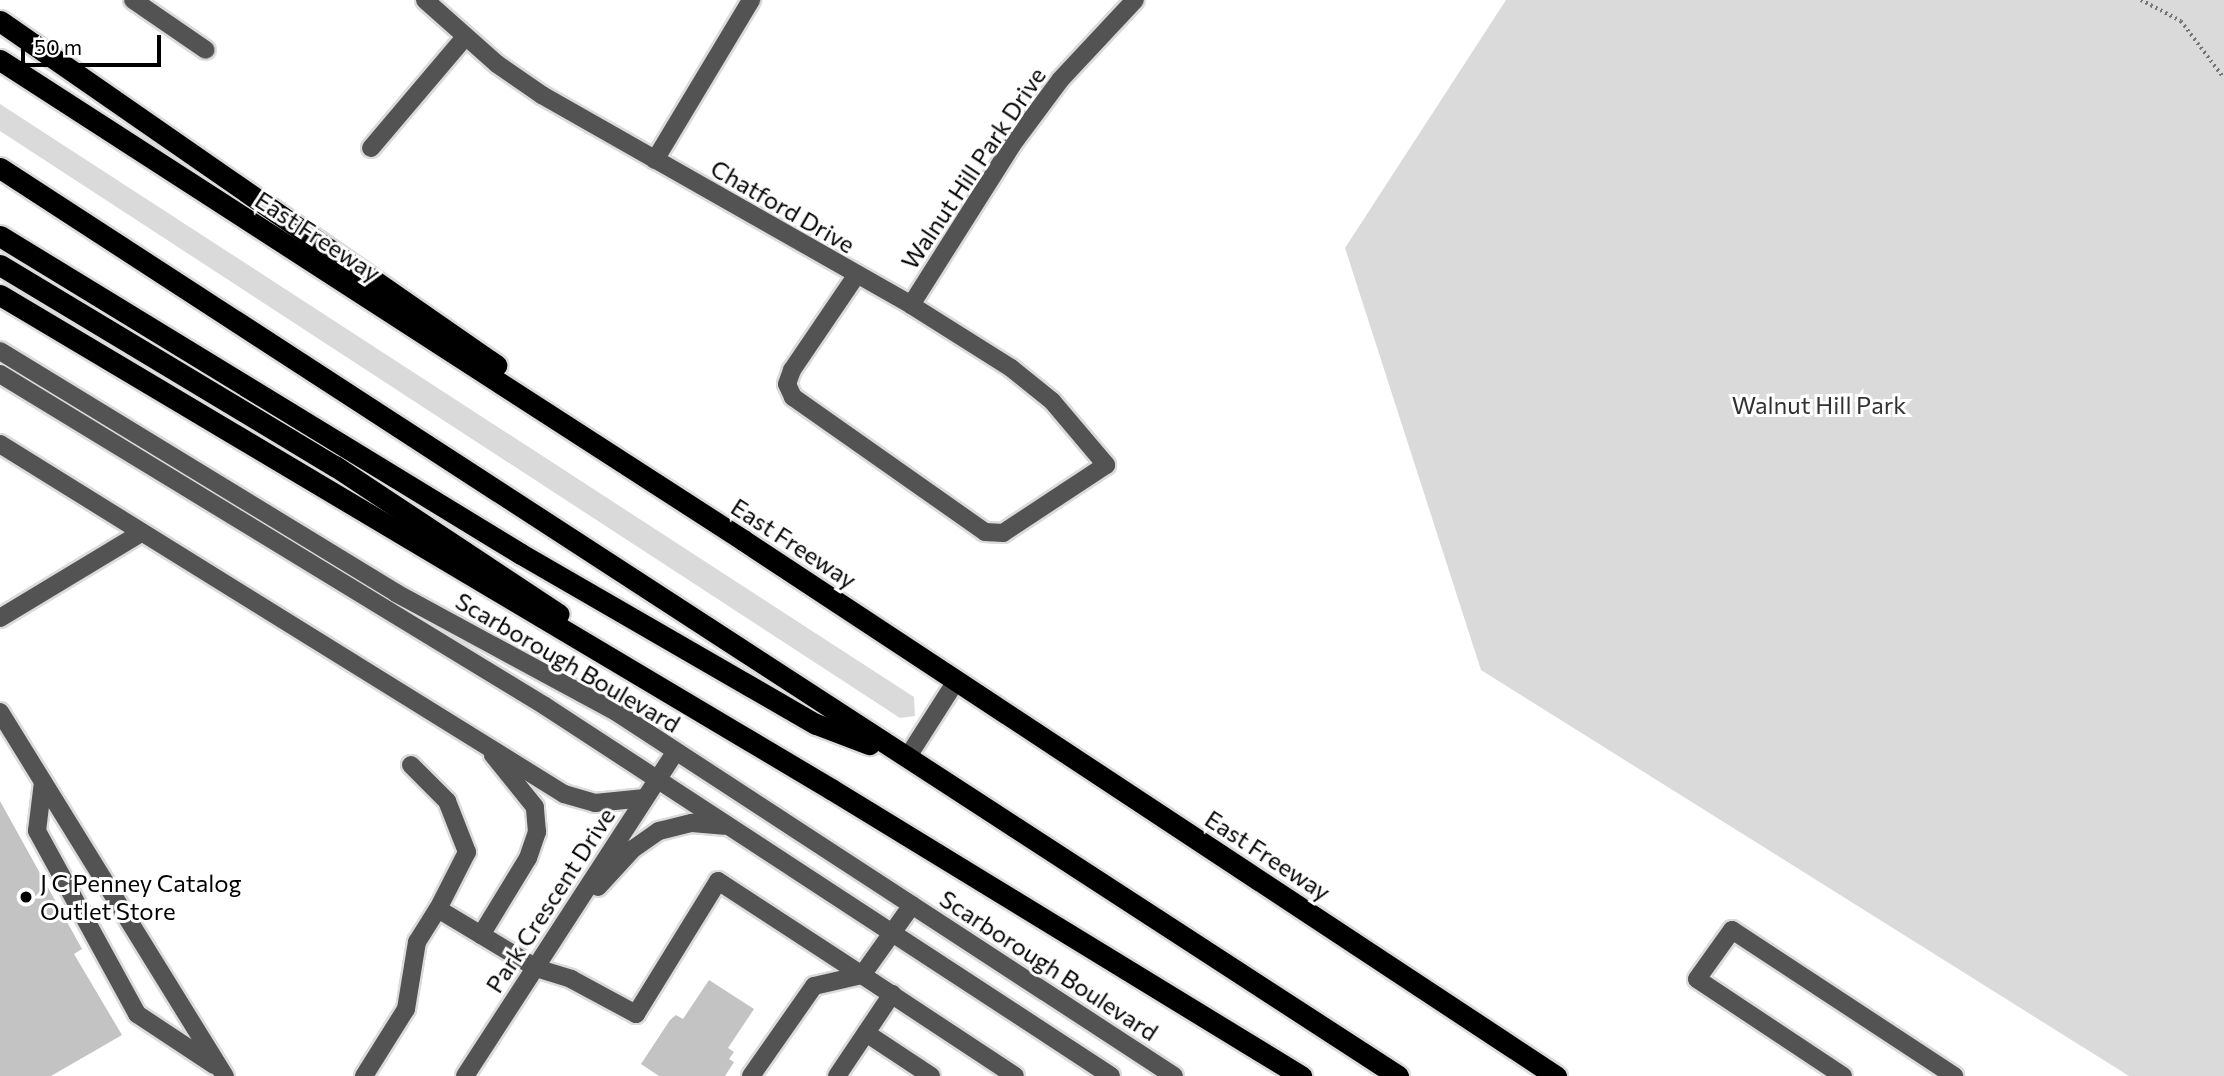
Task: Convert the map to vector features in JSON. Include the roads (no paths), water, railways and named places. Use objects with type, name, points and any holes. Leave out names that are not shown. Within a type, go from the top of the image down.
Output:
[{"type":"highway","points":[[0,21],[165,131],[743,540]]},
{"type":"highway","name":"East Freeway","points":[[0,60],[743,540],[1556,1076]]},
{"type":"highway","points":[[0,168],[1398,1076]]},
{"type":"highway","points":[[0,236],[521,554],[816,724],[907,758]]},
{"type":"highway","points":[[0,265],[335,466],[761,749]]},
{"type":"highway","points":[[0,295],[761,749],[1301,1076]]},
{"type":"street","name":"Chatford Drive","points":[[425,0],[465,37],[542,95],[911,305],[1011,368],[1052,401],[1106,465],[1003,533],[985,532],[793,397],[787,384],[792,370],[856,276]]},
{"type":"street","points":[[655,160],[751,0]]},
{"type":"street","name":"Walnut Hill Park Drive","points":[[911,305],[1013,145],[1061,79],[1135,0]]},
{"type":"street","points":[[145,3],[206,50]]},
{"type":"street","points":[[371,148],[465,37]]},
{"type":"street","name":"Scarborough Boulevard","points":[[0,351],[396,593],[616,712],[1174,1076]]},
{"type":"street","name":"Scarborough Boulevard","points":[[0,373],[658,779],[1111,1076]]},
{"type":"street","points":[[0,444],[486,746],[579,800],[645,798]]},
{"type":"street","points":[[0,618],[141,533]]},
{"type":"street","points":[[907,758],[956,681]]},
{"type":"street","points":[[0,712],[223,1073]]},
{"type":"street","points":[[481,935],[528,858],[537,832],[535,807],[486,746]]},
{"type":"street","name":"Park Crescent Drive","points":[[472,1074],[536,968],[676,751]]},
{"type":"street","points":[[364,1076],[406,1009],[417,942],[438,909],[467,852],[447,801],[411,765]]},
{"type":"street","points":[[43,782],[37,831],[137,1014],[223,1073]]},
{"type":"street","points":[[563,926],[646,837],[692,823],[734,829]]},
{"type":"street","points":[[438,909],[536,968],[571,979],[635,1014],[718,881],[1015,1076]]},
{"type":"street","points":[[751,1076],[814,986],[862,975],[912,905]]},
{"type":"street","points":[[1843,1076],[1697,979],[1732,930],[1954,1076]]},
{"type":"street","points":[[837,1076],[892,994]]},
{"type":"street","points":[[866,1033],[923,1074]]},
{"type":"place","name":"J C Penney Catalog Outlet Store","points":[[26,897]]},
{"type":"park label","name":"Walnut Hill Park","points":[[1819,405]]}]
